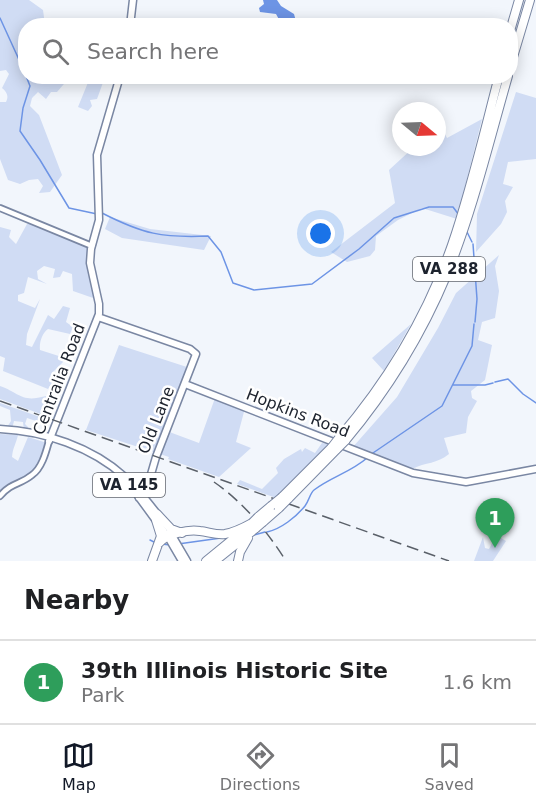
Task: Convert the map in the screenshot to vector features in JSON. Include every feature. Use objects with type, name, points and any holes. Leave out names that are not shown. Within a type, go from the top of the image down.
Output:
[{"type":"highway","points":[[514,18],[519,0]]},
{"type":"highway","points":[[518,40],[530,0]]},
{"type":"highway","name":"VA 288","points":[[342,440],[398,359],[436,286],[462,213],[497,84]]},
{"type":"highway","name":"VA 288","points":[[215,561],[285,498],[342,440],[396,371],[439,294],[462,233],[506,84]]},
{"type":"highway","points":[[157,517],[171,529],[183,532]]},
{"type":"highway","points":[[152,561],[161,532],[157,517]]},
{"type":"highway","points":[[159,543],[183,532],[229,533],[256,524]]},
{"type":"highway","points":[[238,561],[242,547],[256,524]]},
{"type":"highway","name":"VA 288","points":[[206,561],[256,524]]},
{"type":"main road","points":[[131,18],[133,0]]},
{"type":"main road","name":"Centralia Road","points":[[50,439],[98,317],[99,304],[90,268],[99,214],[97,155],[118,84]]},
{"type":"main road","points":[[98,317],[194,351],[196,357],[185,384]]},
{"type":"main road","name":"Hopkins Road","points":[[185,384],[407,472],[462,482],[536,469]]},
{"type":"main road","name":"Old Lane","points":[[141,496],[147,488],[156,456],[185,384]]},
{"type":"main road","points":[[0,430],[50,439]]},
{"type":"main road","name":"VA 145","points":[[50,439],[102,462],[125,481],[141,496],[187,561]]},
{"type":"main road","name":"VA 145","points":[[170,536],[182,561]]},
{"type":"street","points":[[0,208],[92,246]]},
{"type":"street","name":"Centralia Road","points":[[0,496],[9,486],[35,472],[50,439]]},
{"type":"shaded area","points":[[0,0],[29,0],[43,10],[44,18],[18,18],[18,84],[64,84],[57,92],[51,92],[46,99],[38,92],[32,98],[30,106],[39,115],[62,175],[50,192],[39,193],[43,186],[38,179],[20,184],[8,180],[0,159],[0,102],[7,100],[7,94],[2,88],[9,74],[6,70],[0,71]]},
{"type":"shaded area","points":[[87,84],[102,84],[97,99],[90,100],[92,106],[88,111],[78,107]]},
{"type":"shaded area","points":[[516,92],[536,98],[536,159],[508,162],[503,184],[513,187],[505,201],[507,212],[501,224],[476,252],[477,214]]},
{"type":"shaded area","points":[[482,119],[457,219],[422,208],[398,220],[376,236],[375,250],[370,256],[347,262],[331,252],[395,203],[389,170],[404,156],[446,156],[446,136],[447,138]]},
{"type":"shaded area","points":[[110,217],[150,229],[211,236],[204,250],[122,238],[105,229]]},
{"type":"shaded area","points":[[33,222],[88,246],[96,299],[73,291],[72,274],[63,271],[60,277],[53,278],[55,269],[44,266],[37,271],[38,279],[47,284],[28,277],[24,293],[18,295],[18,301],[35,308],[40,299],[27,334],[26,345],[32,347],[48,315],[54,319],[63,306],[70,308],[66,322],[73,327],[70,334],[48,329],[41,341],[40,350],[65,358],[52,373],[53,381],[48,389],[3,371],[5,358],[0,356],[0,227],[11,230],[9,237],[16,244],[27,224]]},
{"type":"shaded area","points":[[499,255],[495,266],[499,291],[495,318],[482,322],[478,340],[492,345],[485,380],[471,391],[472,398],[477,401],[468,417],[466,433],[444,438],[449,454],[445,457],[412,469],[352,448],[397,397],[456,293]]},
{"type":"shaded area","points":[[411,324],[384,371],[372,358]]},
{"type":"shaded area","points":[[119,345],[190,368],[164,430],[199,443],[215,398],[245,408],[236,442],[251,448],[219,477],[168,459],[169,457],[86,430]]},
{"type":"shaded area","points":[[0,386],[26,398],[46,396],[49,407],[46,416],[0,399]]},
{"type":"shaded area","points":[[0,403],[43,418],[46,423],[37,421],[36,424],[36,421],[27,418],[25,424],[28,427],[27,430],[24,431],[23,422],[14,421],[12,429],[7,427],[11,421],[10,410],[0,406]]},
{"type":"shaded area","points":[[0,434],[18,435],[12,457],[18,461],[28,437],[47,443],[32,474],[11,485],[0,495]]},
{"type":"shaded area","points":[[322,443],[330,444],[276,498],[237,484],[240,480],[262,489],[278,473],[276,468],[284,459],[301,449],[302,452],[305,448],[315,453]]},
{"type":"shaded area","points":[[496,535],[506,541],[493,561],[474,561],[483,537],[485,548],[489,549]]},
{"type":"water","points":[[263,0],[277,0],[281,6],[294,14],[295,18],[278,18],[276,14],[260,12],[259,8],[264,4]]},
{"type":"waterway","points":[[0,18],[18,57]]},
{"type":"waterway","points":[[29,84],[20,131],[69,208],[97,214]]},
{"type":"waterway","points":[[102,213],[129,226],[153,233],[208,236],[221,252],[233,283],[254,290],[312,284],[359,249],[394,218],[429,207],[453,207],[459,215]]},
{"type":"waterway","points":[[467,232],[472,242]]},
{"type":"waterway","points":[[473,244],[477,299],[475,322]]},
{"type":"waterway","points":[[370,455],[442,406],[472,346],[474,324]]},
{"type":"waterway","points":[[495,382],[508,379],[536,403]]},
{"type":"waterway","points":[[453,385],[493,383]]},
{"type":"waterway","points":[[267,532],[283,525],[297,514],[305,506],[314,490],[367,458]]},
{"type":"waterway","points":[[254,535],[265,532]]},
{"type":"waterway","points":[[178,544],[221,538]]},
{"type":"waterway","points":[[150,540],[154,542]]},
{"type":"waterway","points":[[161,544],[171,545]]},
{"type":"railway","points":[[0,401],[449,561]]},
{"type":"railway","points":[[214,482],[254,518],[286,561]]},
{"type":"place","name":"39th Illinois Historic Site","points":[[495,548]]}]
